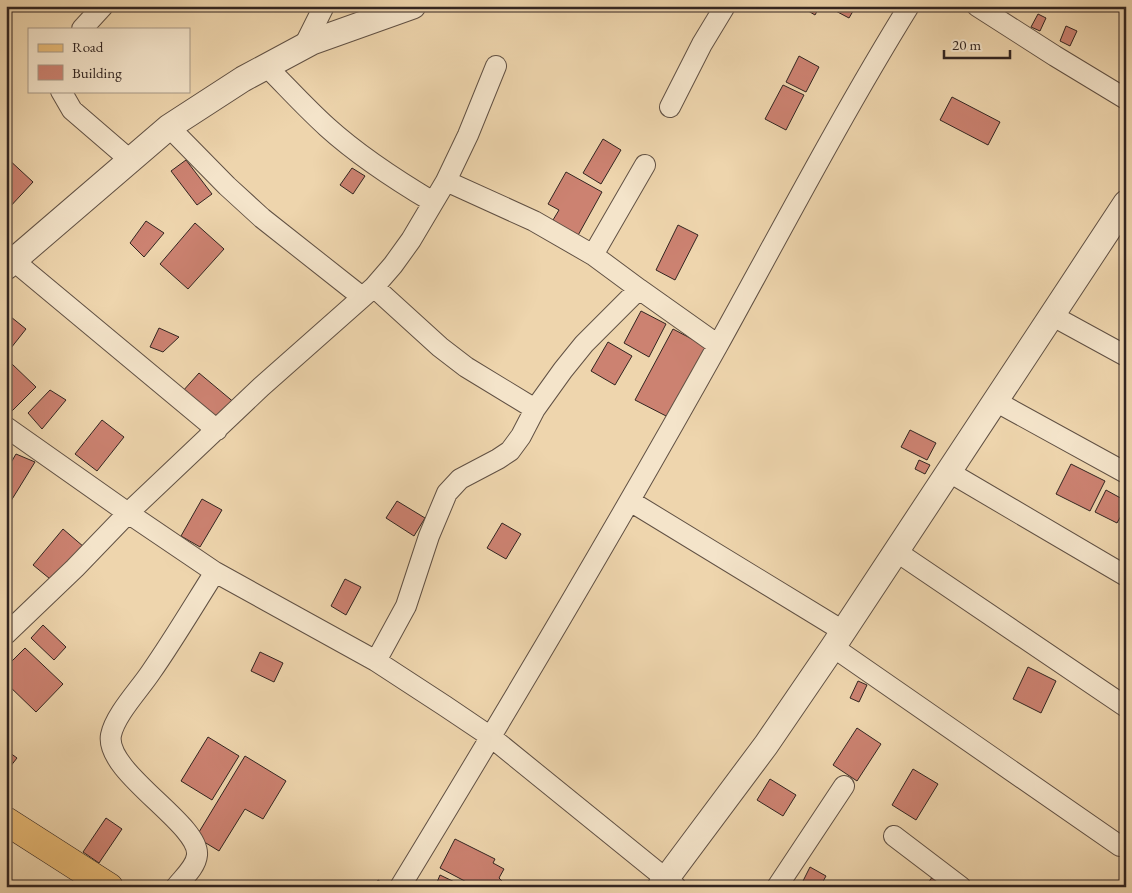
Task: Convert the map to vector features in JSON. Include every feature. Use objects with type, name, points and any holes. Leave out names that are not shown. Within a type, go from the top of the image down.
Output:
[{"type":"main road","points":[[6,821],[109,887]]},
{"type":"street","points":[[83,28],[103,6]]},
{"type":"street","points":[[304,46],[324,6]]},
{"type":"street","points":[[217,430],[10,264],[169,127],[243,79],[304,46],[413,6]]},
{"type":"street","points":[[670,107],[702,44],[725,6]]},
{"type":"street","points":[[400,887],[630,500],[815,168],[909,6]]},
{"type":"street","points":[[977,6],[1126,99]]},
{"type":"street","points":[[6,634],[75,568],[128,513],[261,387],[368,292],[393,265],[411,240],[446,181],[468,135],[496,66]]},
{"type":"street","points":[[267,67],[326,127],[399,182],[433,202]]},
{"type":"street","points":[[63,92],[72,110],[130,160]]},
{"type":"street","points":[[169,127],[227,186],[262,218],[368,292],[460,362],[535,409]]},
{"type":"street","points":[[593,255],[645,165]]},
{"type":"street","points":[[446,181],[534,220],[593,255],[718,344]]},
{"type":"street","points":[[6,427],[216,572],[376,661],[490,737],[667,884],[766,744],[897,552],[1126,203]]},
{"type":"street","points":[[376,661],[406,606],[429,536],[447,493],[460,479],[510,451],[521,436],[535,409],[562,370],[584,344],[639,289]]},
{"type":"street","points":[[1052,315],[1126,356]]},
{"type":"street","points":[[995,401],[1126,473]]},
{"type":"street","points":[[949,472],[1126,576]]},
{"type":"street","points":[[630,500],[838,639],[1120,846]]},
{"type":"street","points":[[897,552],[1126,707]]},
{"type":"street","points":[[176,887],[197,858],[197,848],[182,826],[145,790],[125,767],[112,750],[110,737],[116,719],[152,672],[216,572]]},
{"type":"street","points":[[777,887],[844,786]]},
{"type":"street","points":[[894,836],[961,887]]},
{"type":"building","points":[[800,6],[820,6],[815,15]]},
{"type":"building","points":[[831,6],[856,6],[849,18],[830,8]]},
{"type":"building","points":[[1038,14],[1046,18],[1040,31],[1031,27]]},
{"type":"building","points":[[1066,26],[1077,31],[1070,46],[1060,41]]},
{"type":"building","points":[[799,56],[819,67],[806,92],[786,82]]},
{"type":"building","points":[[783,85],[804,95],[786,130],[765,119]]},
{"type":"building","points":[[952,97],[1000,122],[988,145],[940,120]]},
{"type":"building","points":[[603,139],[621,150],[601,184],[583,173]]},
{"type":"building","points":[[6,157],[33,182],[8,209],[6,207]]},
{"type":"building","points":[[186,160],[212,194],[197,205],[171,171]]},
{"type":"building","points":[[352,168],[365,176],[353,194],[340,185]]},
{"type":"building","points":[[566,172],[602,192],[576,239],[550,225],[559,210],[548,204]]},
{"type":"building","points":[[146,221],[164,233],[144,257],[130,243]]},
{"type":"building","points":[[195,223],[224,249],[188,289],[160,264]]},
{"type":"building","points":[[678,225],[698,235],[675,280],[656,270]]},
{"type":"building","points":[[641,311],[666,324],[649,357],[624,343]]},
{"type":"building","points":[[6,313],[26,329],[7,353],[6,352]]},
{"type":"building","points":[[159,328],[179,337],[163,352],[150,347]]},
{"type":"building","points":[[673,329],[707,347],[670,418],[635,400]]},
{"type":"building","points":[[608,342],[632,356],[615,385],[591,371]]},
{"type":"building","points":[[12,364],[36,387],[12,411],[6,408],[6,370]]},
{"type":"building","points":[[199,373],[236,404],[219,424],[182,392]]},
{"type":"building","points":[[50,390],[66,400],[42,429],[28,413]]},
{"type":"building","points":[[102,420],[124,437],[97,471],[75,454]]},
{"type":"building","points":[[910,430],[936,443],[927,460],[901,447]]},
{"type":"building","points":[[16,454],[35,462],[6,509],[6,471]]},
{"type":"building","points":[[919,460],[930,465],[925,474],[915,469]]},
{"type":"building","points":[[1071,464],[1105,481],[1090,511],[1056,494]]},
{"type":"building","points":[[1106,490],[1126,501],[1126,507],[1117,523],[1095,512]]},
{"type":"building","points":[[202,499],[222,510],[200,547],[181,536]]},
{"type":"building","points":[[397,501],[425,518],[414,536],[386,518]]},
{"type":"building","points":[[502,523],[521,534],[506,559],[487,548]]},
{"type":"building","points":[[63,529],[84,547],[55,583],[33,565]]},
{"type":"building","points":[[345,579],[361,587],[346,615],[331,606]]},
{"type":"building","points":[[43,625],[66,647],[54,660],[31,638]]},
{"type":"building","points":[[25,648],[63,684],[36,712],[6,683],[6,667]]},
{"type":"building","points":[[260,652],[283,663],[274,682],[251,671]]},
{"type":"building","points":[[1028,667],[1056,681],[1041,713],[1013,699]]},
{"type":"building","points":[[858,681],[867,685],[859,702],[850,698]]},
{"type":"building","points":[[857,728],[881,744],[857,781],[833,765]]},
{"type":"building","points":[[208,737],[239,756],[212,800],[181,781]]},
{"type":"building","points":[[6,750],[17,758],[6,772]]},
{"type":"building","points":[[245,756],[286,781],[263,819],[245,809],[219,851],[196,837]]},
{"type":"building","points":[[913,769],[938,784],[916,820],[892,805]]},
{"type":"building","points":[[770,779],[796,795],[783,816],[757,800]]},
{"type":"building","points":[[106,818],[122,829],[99,863],[83,852]]},
{"type":"building","points":[[455,839],[495,859],[493,863],[504,869],[499,878],[504,883],[502,887],[476,887],[440,868]]},
{"type":"building","points":[[810,867],[826,876],[820,887],[800,887]]},
{"type":"building","points":[[440,875],[465,887],[435,887]]},
{"type":"building","points":[[933,876],[948,887],[925,887]]},
{"type":"building","points":[[378,880],[388,887],[374,887]]}]
